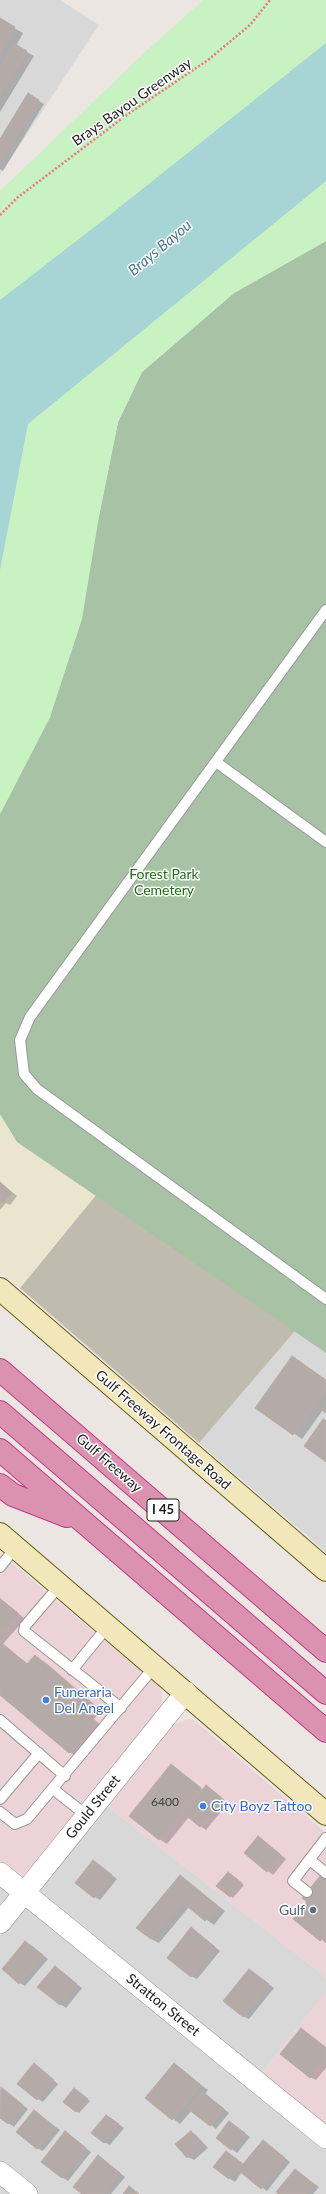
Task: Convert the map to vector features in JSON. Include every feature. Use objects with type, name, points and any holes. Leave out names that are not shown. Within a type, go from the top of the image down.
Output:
[{"type":"highway","name":"Gulf Freeway","points":[[0,1370],[326,1651]]},
{"type":"highway","points":[[0,1412],[326,1693]]},
{"type":"highway","points":[[0,1450],[80,1521],[326,1731]]},
{"type":"highway","points":[[0,1485],[13,1495],[80,1521]]},
{"type":"main road","name":"Gulf Freeway Frontage Road","points":[[0,1289],[326,1570]]},
{"type":"main road","points":[[8,1541],[186,1692],[326,1814]]},
{"type":"street","name":"Gould Street","points":[[0,1923],[186,1692]]},
{"type":"street","name":"Stratton Street","points":[[0,1873],[326,2138]]},
{"type":"street","points":[[0,2172],[27,2194]]},
{"type":"lane","points":[[326,610],[30,1017],[20,1040],[24,1074],[37,1089],[326,1299]]},
{"type":"lane","points":[[216,762],[326,842]]},
{"type":"lane","points":[[0,1567],[8,1541]]},
{"type":"lane","points":[[60,1585],[25,1626],[24,1631],[121,1708]]},
{"type":"lane","points":[[72,1670],[108,1626]]},
{"type":"lane","points":[[0,1812],[15,1824],[22,1823],[54,1789],[155,1666]]},
{"type":"lane","points":[[0,1720],[65,1776]]},
{"type":"lane","points":[[0,1799],[39,1754]]},
{"type":"lane","points":[[54,1789],[86,1815]]},
{"type":"lane","points":[[307,1892],[293,1882],[326,1838]]},
{"type":"lane","points":[[310,1860],[326,1873]]},
{"type":"path","name":"Brays Bayou Greenway","points":[[0,215],[17,198],[128,114],[208,60],[250,25],[270,0]]},
{"type":"shaded area","points":[[0,0],[60,0],[99,25],[0,175]]},
{"type":"shaded area","points":[[0,1114],[17,1142],[96,1195],[20,1288],[0,1271]]},
{"type":"shaded area","points":[[96,1195],[295,1331],[199,1443],[20,1288]]},
{"type":"shaded area","points":[[295,1331],[326,1353],[326,1552],[199,1443]]},
{"type":"shaded area","points":[[0,1553],[153,1681],[161,1690],[162,1698],[161,1706],[25,1877],[20,1878],[0,1863]]},
{"type":"shaded area","points":[[188,1719],[194,1720],[326,1833],[326,1977],[103,1803],[157,1739],[174,1725]]},
{"type":"shaded area","points":[[103,1803],[326,1977],[326,1992],[253,2084],[326,2145],[326,2194],[0,2194],[0,1880],[26,1901]]},
{"type":"shaded area","points":[[326,1992],[326,2127],[262,2073]]},
{"type":"green space","points":[[203,0],[326,0],[326,241],[234,293],[142,372],[118,422],[99,516],[82,619],[50,717],[0,814],[0,191],[145,52]]},
{"type":"green space","name":"Forest Park Cemetery","points":[[326,241],[326,1353],[17,1142],[0,1114],[0,814],[50,717],[99,516],[118,422],[142,372],[234,293]]},
{"type":"water","name":"Brays Bayou","points":[[326,43],[326,181],[28,424],[0,570],[0,300],[106,218]]},
{"type":"building","points":[[0,18],[15,27],[0,52]]},
{"type":"building","points":[[15,44],[27,51],[0,95],[0,69]]},
{"type":"building","points":[[28,93],[39,100],[0,163],[0,139]]},
{"type":"building","points":[[0,1182],[12,1193],[3,1203],[0,1201]]},
{"type":"building","points":[[292,1356],[326,1380],[326,1390],[293,1435],[255,1408]]},
{"type":"building","points":[[326,1405],[326,1413],[322,1410]]},
{"type":"building","points":[[323,1419],[326,1421],[326,1462],[304,1446]]},
{"type":"building","points":[[0,1599],[18,1613],[0,1634]]},
{"type":"building","name":"Funeraria Del Angel","points":[[3,1644],[27,1664],[35,1655],[92,1704],[85,1713],[95,1722],[69,1753],[0,1695],[0,1648]]},
{"type":"building","points":[[171,1764],[201,1788],[159,1840],[129,1816]]},
{"type":"building","name":"City Boyz Tattoo","points":[[206,1785],[223,1799],[200,1827],[183,1813]]},
{"type":"building","points":[[258,1836],[281,1855],[267,1872],[244,1853]]},
{"type":"building","points":[[93,1860],[112,1875],[94,1898],[75,1883]]},
{"type":"building","points":[[228,1872],[242,1883],[230,1897],[216,1886]]},
{"type":"building","points":[[180,1875],[218,1906],[205,1921],[182,1902],[151,1939],[136,1928]]},
{"type":"building","name":"Gulf","points":[[321,1875],[326,1879],[326,1934],[320,1941],[293,1919],[307,1902],[302,1898]]},
{"type":"building","points":[[191,1927],[215,1947],[191,1977],[167,1958]]},
{"type":"building","points":[[25,1941],[43,1955],[19,1984],[2,1969]]},
{"type":"building","points":[[55,1966],[77,1984],[60,2005],[37,1987]]},
{"type":"building","points":[[249,1969],[269,1984],[243,2017],[223,2001]]},
{"type":"building","points":[[301,2028],[326,2048],[326,2058],[310,2078],[280,2054]]},
{"type":"building","points":[[34,2063],[54,2080],[37,2100],[17,2084]]},
{"type":"building","points":[[174,2063],[201,2085],[172,2120],[145,2098]]},
{"type":"building","points":[[1,2087],[23,2105],[8,2124],[0,2118]]},
{"type":"building","points":[[74,2088],[88,2099],[76,2112],[63,2102]]},
{"type":"building","points":[[203,2092],[224,2109],[210,2126],[188,2109]]},
{"type":"building","points":[[34,2110],[55,2127],[37,2149],[16,2132]]},
{"type":"building","points":[[106,2115],[119,2124],[104,2143],[91,2133]]},
{"type":"building","points":[[229,2121],[245,2133],[231,2150],[216,2138]]},
{"type":"building","points":[[65,2131],[86,2148],[62,2178],[41,2162]]},
{"type":"building","points":[[191,2131],[203,2145],[187,2158],[175,2144]]},
{"type":"building","points":[[263,2140],[285,2158],[261,2189],[238,2170]]},
{"type":"building","points":[[226,2151],[242,2163],[229,2179],[213,2167]]},
{"type":"building","points":[[98,2155],[120,2173],[103,2194],[82,2194],[73,2187]]},
{"type":"building","points":[[295,2169],[314,2184],[305,2194],[279,2194],[276,2192]]},
{"type":"building","points":[[129,2186],[139,2194],[123,2194]]},
{"type":"place","name":"Funeraria Del Angel","points":[[46,1700]]},
{"type":"place","name":"City Boyz Tattoo","points":[[203,1806]]},
{"type":"place","name":"Gulf","points":[[313,1910]]}]
